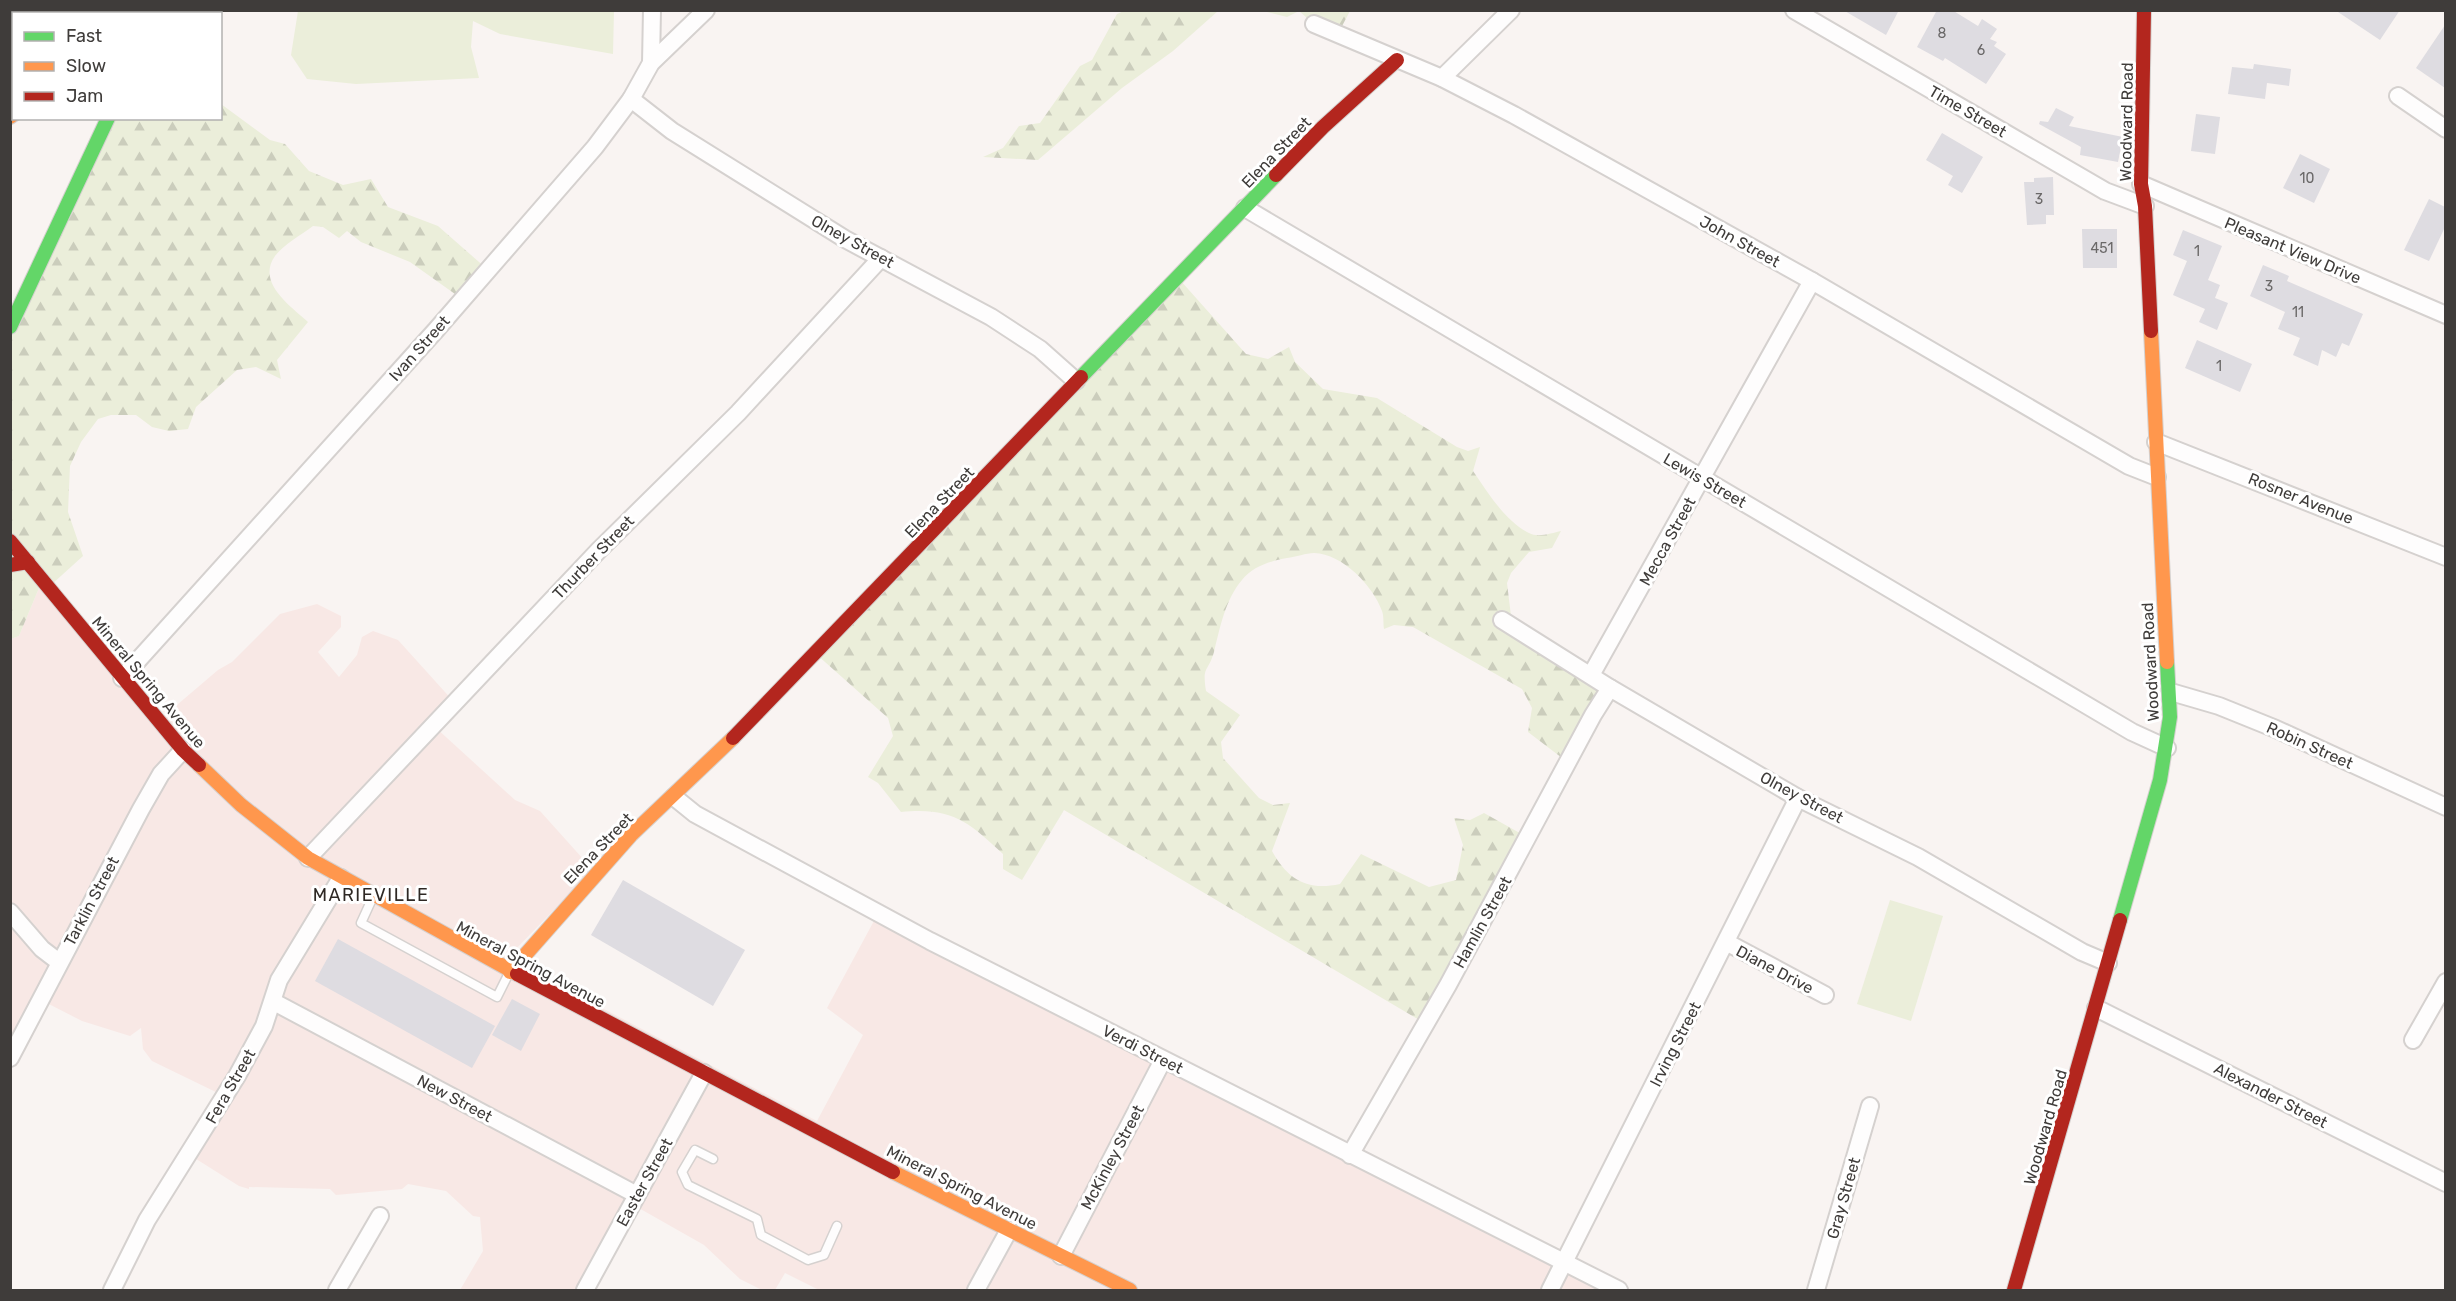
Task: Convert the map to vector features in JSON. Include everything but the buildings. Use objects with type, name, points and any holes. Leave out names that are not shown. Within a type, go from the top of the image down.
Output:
[{"type":"main road","name":"Woodward Road","points":[[2014,1290],[2096,1008],[2167,748],[2171,692],[2157,477],[2145,206],[2141,184],[2144,10]]},
{"type":"main road","name":"Elena Street","points":[[510,972],[631,836],[674,797],[977,488],[1076,381],[1323,127],[1397,60]]},
{"type":"main road","points":[[10,327],[107,120]]},
{"type":"main road","name":"Mineral Spring Avenue","points":[[10,541],[183,750],[241,805],[308,858],[510,972],[1130,1290]]},
{"type":"main road","points":[[10,565],[28,562]]},
{"type":"street","points":[[651,63],[652,10]]},
{"type":"street","name":"Ivan Street","points":[[122,678],[436,330],[595,147],[631,99],[651,63],[706,10]]},
{"type":"street","points":[[1442,78],[1511,10]]},
{"type":"street","name":"Time Street","points":[[1794,10],[2105,191],[2145,206]]},
{"type":"street","name":"John Street","points":[[1314,24],[1442,78],[1514,115],[1812,281],[2129,466],[2157,477]]},
{"type":"street","points":[[2398,96],[2445,129]]},
{"type":"street","name":"Olney Street","points":[[631,99],[672,131],[845,239],[991,317],[1040,349],[1076,381]]},
{"type":"street","name":"Pleasant View Drive","points":[[2141,184],[2445,315]]},
{"type":"street","name":"Lewis Street","points":[[1245,208],[2132,732],[2167,748]]},
{"type":"street","name":"Thurber Street","points":[[308,858],[598,551],[738,413],[881,258]]},
{"type":"street","name":"Mecca Street","points":[[1591,675],[1812,281]]},
{"type":"street","name":"Rosner Avenue","points":[[2156,442],[2445,557]]},
{"type":"street","name":"Olney Street","points":[[1502,620],[1610,688],[1798,798],[1918,857],[2082,952],[2108,963]]},
{"type":"street","name":"Hamlin Street","points":[[1350,1155],[1448,984],[1593,715],[1610,688]]},
{"type":"street","name":"Robin Street","points":[[2171,692],[2219,706],[2445,807]]},
{"type":"street","name":"Tarklin Street","points":[[10,1058],[141,808],[162,774],[183,750]]},
{"type":"street","name":"Verdi Street","points":[[674,797],[695,814],[930,941],[1619,1290]]},
{"type":"street","name":"Irving Street","points":[[1550,1290],[1798,798]]},
{"type":"street","name":"Fera Street","points":[[112,1290],[147,1220],[237,1076],[274,1002],[279,980],[341,878]]},
{"type":"street","points":[[10,912],[42,949],[59,962]]},
{"type":"street","name":"Diane Drive","points":[[1726,942],[1825,995]]},
{"type":"street","points":[[2414,1040],[2445,982]]},
{"type":"street","name":"New Street","points":[[274,1002],[637,1195]]},
{"type":"street","name":"Alexander Street","points":[[2096,1008],[2445,1183]]},
{"type":"street","name":"McKinley Street","points":[[1061,1256],[1164,1060]]},
{"type":"street","name":"Easter Street","points":[[585,1290],[704,1073]]},
{"type":"street","name":"Gray Street","points":[[1816,1290],[1870,1106]]},
{"type":"street","points":[[337,1290],[380,1216]]},
{"type":"street","points":[[976,1290],[1010,1230]]},
{"type":"lane","points":[[374,896],[361,923],[497,997],[510,972]]},
{"type":"lane","points":[[713,1159],[695,1150],[682,1173],[688,1185],[757,1219],[761,1235],[808,1260],[824,1255],[837,1226]]},
{"type":"shaded area","points":[[39,588],[164,716],[218,670],[232,662],[280,614],[317,604],[341,616],[341,627],[318,652],[339,677],[357,655],[362,637],[373,631],[398,640],[454,702],[435,727],[515,800],[540,811],[593,870],[507,958],[817,1121],[863,1035],[827,1008],[882,906],[1621,1290],[819,1290],[785,1273],[775,1290],[762,1290],[740,1279],[704,1245],[637,1207],[585,1290],[460,1290],[483,1251],[480,1217],[473,1216],[446,1191],[408,1184],[402,1189],[336,1195],[330,1189],[249,1187],[249,1189],[239,1186],[193,1157],[222,1095],[152,1061],[143,1049],[141,1028],[130,1036],[82,1021],[41,1000],[11,1054],[11,639],[19,636]]},
{"type":"green space","points":[[1126,10],[1218,11],[1173,51],[1122,88],[1038,160],[983,157],[1003,148],[1019,126],[1040,123],[1080,66],[1092,60],[1117,14]]},
{"type":"green space","points":[[298,11],[614,11],[613,54],[500,34],[473,21],[471,47],[479,78],[356,84],[307,79],[291,55]]},
{"type":"green space","points":[[1263,11],[1299,11],[1287,17]]},
{"type":"green space","points":[[1299,11],[1350,11],[1341,28],[1314,24]]},
{"type":"green space","points":[[222,105],[270,140],[285,144],[309,171],[343,185],[371,179],[388,207],[438,226],[487,269],[462,299],[410,262],[361,242],[347,231],[339,238],[323,227],[313,226],[287,244],[275,256],[270,266],[270,275],[278,293],[308,322],[277,360],[281,379],[256,367],[237,370],[196,407],[188,429],[169,431],[152,427],[136,415],[111,415],[98,419],[81,442],[70,466],[68,512],[83,556],[51,585],[39,588],[19,636],[11,639],[11,325],[105,120],[222,120]]},
{"type":"green space","points":[[1180,280],[1246,354],[1268,359],[1289,347],[1295,362],[1323,389],[1377,398],[1457,447],[1468,451],[1480,447],[1473,471],[1505,514],[1520,528],[1533,534],[1545,535],[1561,531],[1552,548],[1529,552],[1511,573],[1507,583],[1511,616],[1613,684],[1566,761],[1528,732],[1532,708],[1522,689],[1413,627],[1394,625],[1384,629],[1382,611],[1372,592],[1356,573],[1336,559],[1314,553],[1269,563],[1246,575],[1231,596],[1212,659],[1205,673],[1206,691],[1240,715],[1221,742],[1223,758],[1259,798],[1273,805],[1290,803],[1272,851],[1292,876],[1318,886],[1340,884],[1361,854],[1429,887],[1456,880],[1463,845],[1454,818],[1470,820],[1484,813],[1527,837],[1475,954],[1432,1024],[1426,1024],[1064,810],[1022,880],[1003,869],[1003,854],[969,825],[946,814],[901,812],[878,783],[868,777],[893,736],[888,718],[816,654]]},
{"type":"green space","points":[[1890,900],[1943,916],[1911,1021],[1857,1004]]},
{"type":"traffic: fast","points":[[10,327],[107,120]]},
{"type":"traffic: fast","points":[[1081,377],[1276,175]]},
{"type":"traffic: fast","points":[[2120,920],[2160,780],[2170,717],[2167,662]]},
{"type":"traffic: slow","points":[[2151,331],[2167,662]]},
{"type":"traffic: slow","points":[[510,972],[631,835],[733,738]]},
{"type":"traffic: slow","points":[[199,765],[241,805],[308,858],[517,974]]},
{"type":"traffic: slow","points":[[893,1172],[1130,1290]]},
{"type":"traffic: jam","points":[[2144,10],[2141,184],[2145,206],[2151,331]]},
{"type":"traffic: jam","points":[[1276,175],[1323,127],[1397,60]]},
{"type":"traffic: jam","points":[[733,738],[1081,377]]},
{"type":"traffic: jam","points":[[10,541],[183,750],[199,765]]},
{"type":"traffic: jam","points":[[10,565],[28,562]]},
{"type":"traffic: jam","points":[[2014,1290],[2120,920]]},
{"type":"traffic: jam","points":[[517,974],[893,1172]]},
{"type":"district","name":"MARIEVILLE","points":[[371,895]]}]
